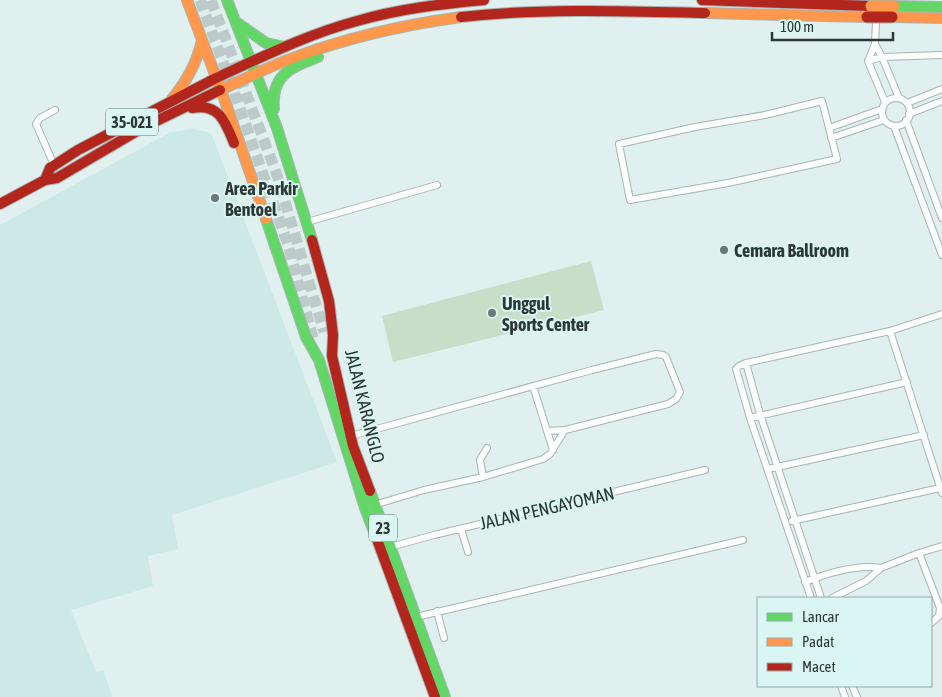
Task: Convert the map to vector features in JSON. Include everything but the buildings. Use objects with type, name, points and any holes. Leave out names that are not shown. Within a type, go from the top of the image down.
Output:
[{"type":"main road","name":"JALAN KARANGLO","points":[[187,0],[272,235],[306,337],[319,360],[436,697]]},
{"type":"main road","name":"JALAN KARANGLO","points":[[227,0],[277,128],[307,222],[328,301],[333,336],[332,356],[370,506],[390,548],[445,697]]},
{"type":"main road","points":[[216,78],[285,48],[354,22],[430,5],[484,0]]},
{"type":"main road","points":[[702,0],[871,7],[893,12],[942,18]]},
{"type":"main road","points":[[220,90],[298,57],[340,43],[387,30],[440,20],[543,10],[871,7]]},
{"type":"main road","points":[[893,12],[942,7]]},
{"type":"main road","points":[[277,128],[273,100],[276,83],[280,76],[301,64],[333,51],[385,36],[456,24],[506,20],[524,17],[543,10]]},
{"type":"main road","points":[[236,22],[266,43],[285,48]]},
{"type":"main road","name":"35-021","points":[[170,108],[191,73],[200,53],[202,40]]},
{"type":"main road","name":"35-021","points":[[0,204],[45,180],[57,178],[216,78]]},
{"type":"main road","name":"35-021","points":[[45,180],[50,168],[78,150],[170,108],[220,90]]},
{"type":"main road","name":"35-021","points":[[170,108],[202,105],[215,111],[225,122],[257,197]]},
{"type":"main road","name":"23","points":[[324,332],[332,356]]},
{"type":"main road","name":"23","points":[[313,338],[319,360]]},
{"type":"street","points":[[871,7],[875,44],[899,98]]},
{"type":"street","points":[[875,44],[868,61],[885,102]]},
{"type":"street","points":[[868,61],[882,58],[942,55]]},
{"type":"street","points":[[907,103],[942,88]]},
{"type":"street","points":[[942,218],[908,117],[909,108],[907,103],[899,98],[893,98],[885,102],[882,115],[884,120],[894,126],[942,256]]},
{"type":"street","points":[[822,101],[831,138],[837,159],[728,183],[630,200],[619,144],[695,127],[765,115],[822,101]]},
{"type":"street","points":[[894,126],[902,124],[908,117],[942,101]]},
{"type":"street","points":[[829,128],[882,109]]},
{"type":"street","points":[[54,166],[36,124],[40,118],[55,110]]},
{"type":"street","points":[[831,138],[884,120]]},
{"type":"street","points":[[307,222],[436,185]]},
{"type":"street","points":[[811,597],[750,418],[736,372],[738,366],[890,331],[942,314]]},
{"type":"street","points":[[786,522],[941,490],[890,331]]},
{"type":"street","points":[[351,436],[656,354],[666,357],[680,392],[673,402],[565,430],[548,431]]},
{"type":"street","points":[[746,363],[760,414],[821,597]]},
{"type":"street","points":[[750,418],[760,414],[907,382]]},
{"type":"street","points":[[533,386],[553,450]]},
{"type":"street","points":[[370,506],[424,490],[483,477],[536,462],[547,457],[565,430]]},
{"type":"street","points":[[768,469],[924,435]]},
{"type":"street","points":[[483,477],[480,460],[487,448]]},
{"type":"street","name":"JALAN PENGAYOMAN","points":[[390,548],[705,470]]},
{"type":"street","points":[[461,529],[468,552]]},
{"type":"street","points":[[416,616],[744,540]]},
{"type":"street","points":[[834,597],[866,581],[881,568],[942,546]]},
{"type":"street","points":[[919,553],[940,608],[939,616],[932,622]]},
{"type":"street","points":[[805,582],[851,569],[864,567],[881,568]]},
{"type":"street","points":[[437,611],[444,638]]},
{"type":"shaded area","points":[[193,129],[211,133],[337,462],[172,515],[178,549],[148,556],[153,586],[71,610],[96,672],[104,671],[112,697],[0,697],[0,225],[171,132]]},
{"type":"shaded area","name":"Unggul Sports Center","points":[[591,261],[604,310],[393,362],[382,316]]},
{"type":"tunnel","points":[[200,0],[288,245],[313,338]]},
{"type":"tunnel","points":[[211,0],[277,175],[324,332]]},
{"type":"traffic: fast","points":[[227,0],[277,128],[312,240]]},
{"type":"traffic: fast","points":[[894,6],[942,7]]},
{"type":"traffic: fast","points":[[236,22],[266,43],[285,47]]},
{"type":"traffic: fast","points":[[274,109],[276,88],[284,74],[318,57]]},
{"type":"traffic: fast","points":[[266,219],[306,337],[319,360],[365,508],[378,542]]},
{"type":"traffic: fast","points":[[370,491],[445,697]]},
{"type":"traffic: slow","points":[[187,0],[266,219]]},
{"type":"traffic: slow","points":[[871,6],[894,6]]},
{"type":"traffic: slow","points":[[705,13],[867,17]]},
{"type":"traffic: slow","points":[[220,90],[311,51],[396,28],[461,17]]},
{"type":"traffic: slow","points":[[892,17],[942,18]]},
{"type":"traffic: slow","points":[[172,99],[191,71],[202,40]]},
{"type":"traffic: jam","points":[[216,78],[303,39],[339,26],[388,13],[484,0]]},
{"type":"traffic: jam","points":[[702,0],[871,6]]},
{"type":"traffic: jam","points":[[461,17],[552,11],[705,13]]},
{"type":"traffic: jam","points":[[867,17],[892,17]]},
{"type":"traffic: jam","points":[[45,180],[50,168],[78,150],[216,78]]},
{"type":"traffic: jam","points":[[0,204],[45,180],[57,178],[144,127],[220,90]]},
{"type":"traffic: jam","points":[[192,108],[209,108],[220,115],[234,143]]},
{"type":"traffic: jam","points":[[312,240],[329,301],[333,335],[332,356],[353,446],[370,491]]},
{"type":"traffic: jam","points":[[378,542],[435,697]]},
{"type":"place","name":"Area Parkir Bentoel","points":[[215,198]]},
{"type":"place","name":"Cemara Ballroom","points":[[724,250]]},
{"type":"place","name":"Unggul Sports Center","points":[[492,313]]}]
